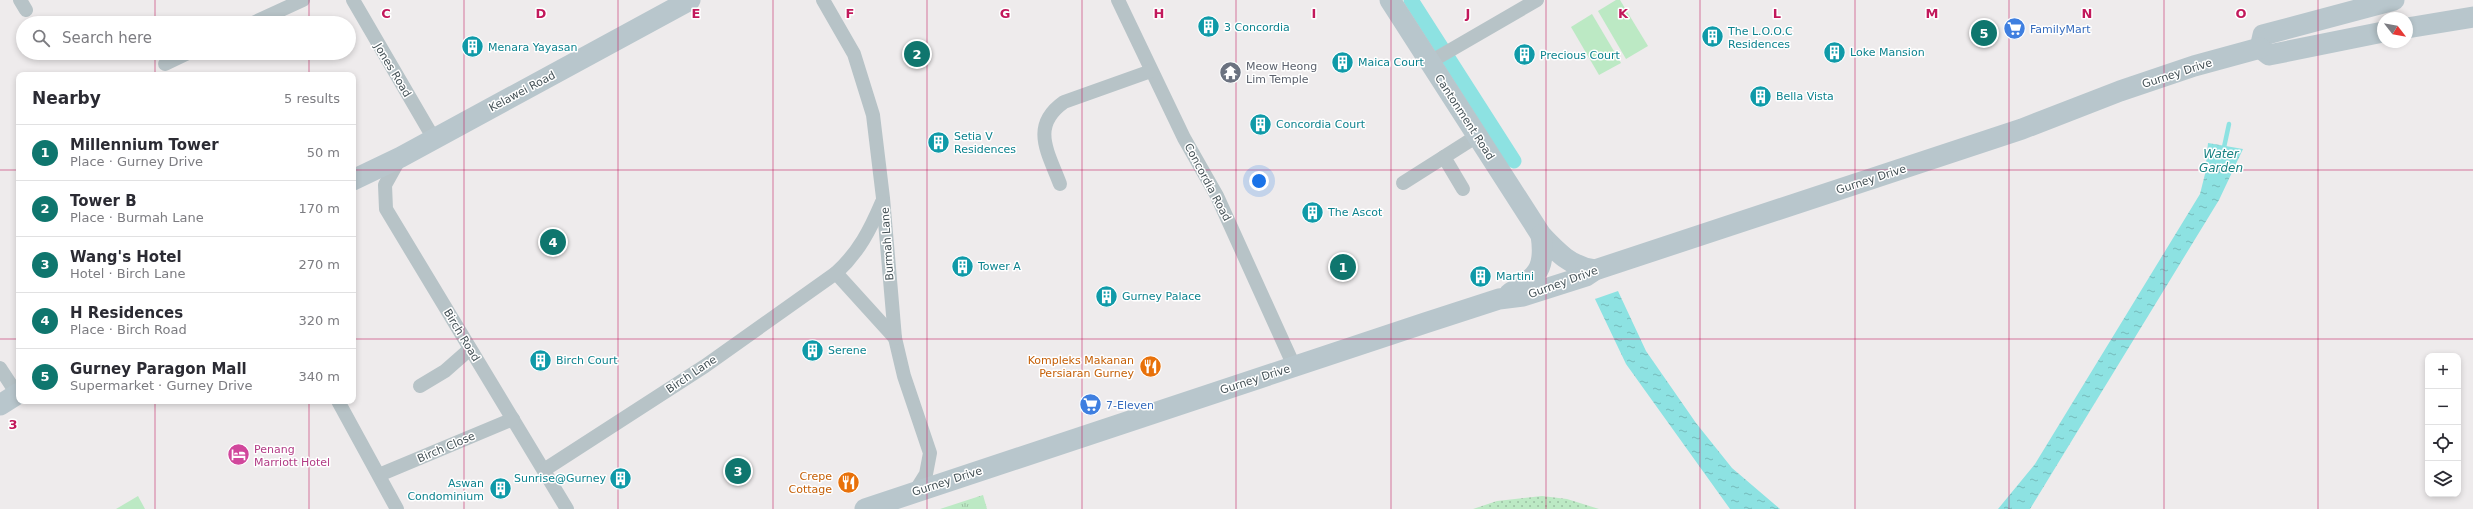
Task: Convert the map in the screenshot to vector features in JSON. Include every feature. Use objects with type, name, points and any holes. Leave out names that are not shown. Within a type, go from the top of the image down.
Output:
[{"type":"main road","name":"Kelawei Road","points":[[356,179],[401,158],[690,0]]},
{"type":"main road","name":"Cantonment Road","points":[[1390,0],[1441,55],[1477,136],[1541,235],[1572,263],[1582,269],[1595,270]]},
{"type":"main road","points":[[2377,33],[2268,55],[2260,48],[2263,35],[2391,6]]},
{"type":"main road","points":[[2413,27],[2473,17]]},
{"type":"main road","name":"Gurney Drive","points":[[865,509],[916,490],[1028,456],[1294,366],[1499,299],[1523,296],[1586,276],[1595,270],[2022,129],[2142,84],[2260,48]]},
{"type":"main road","name":"Cantonment Road","points":[[1499,299],[1528,282],[1539,270],[1543,259],[1541,235]]},
{"type":"street","points":[[268,16],[303,0]]},
{"type":"street","name":"Jones Road","points":[[353,0],[434,139]]},
{"type":"street","name":"Burmah Lane","points":[[823,0],[854,54],[864,81],[873,115],[883,198],[895,338],[904,376],[930,453],[926,474],[916,490]]},
{"type":"street","name":"Concordia Road","points":[[1118,0],[1184,138],[1217,196],[1294,366]]},
{"type":"street","points":[[1441,55],[1537,0]]},
{"type":"street","points":[[165,64],[173,60]]},
{"type":"street","points":[[1060,184],[1044,143],[1047,119],[1052,111],[1064,102],[1151,71]]},
{"type":"street","points":[[1403,183],[1477,136]]},
{"type":"street","points":[[1444,157],[1464,189]]},
{"type":"street","name":"Birch Road","points":[[401,158],[385,185],[386,209],[567,509]]},
{"type":"street","name":"Birch Lane","points":[[544,470],[705,366],[836,273],[849,261],[869,234],[883,198]]},
{"type":"street","points":[[836,273],[895,338]]},
{"type":"street","points":[[420,386],[445,372],[470,349]]},
{"type":"street","points":[[0,368],[12,397]]},
{"type":"street","points":[[340,404],[398,509]]},
{"type":"street","name":"Birch Close","points":[[379,475],[513,419]]},
{"type":"green space","points":[[1616,0],[1620,0],[1648,46],[1626,59],[1598,11]]},
{"type":"green space","points":[[1592,14],[1621,63],[1599,75],[1571,27]]},
{"type":"green space","points":[[983,495],[987,509],[940,509]]},
{"type":"green space","points":[[138,496],[145,509],[116,509]]},
{"type":"green space","points":[[1542,496],[1567,499],[1599,509],[1473,509],[1497,501]]},
{"type":"water","name":"Water Garden","points":[[2208,143],[2243,149],[2219,200],[2030,509],[1998,509],[2035,464],[2200,194],[2205,174]]},
{"type":"water","points":[[1618,291],[1646,351],[1696,423],[1732,468],[1780,509],[1730,509],[1626,364],[1595,299]]},
{"type":"waterway","points":[[1411,0],[1514,161]]},
{"type":"waterway","points":[[2223,152],[2229,124]]},
{"type":"place","name":"3 Concordia","points":[[1208,27]]},
{"type":"place","name":"FamilyMart","points":[[2014,29]]},
{"type":"place","name":"Gurney Paragon Mall","points":[[1984,33]]},
{"type":"place","name":"The L.O.O.C Residences","points":[[1712,37]]},
{"type":"place","name":"Menara Yayasan","points":[[473,47]]},
{"type":"place","name":"Loke Mansion","points":[[1834,52]]},
{"type":"place","name":"Tower B","points":[[917,54]]},
{"type":"place","name":"Precious Court","points":[[1525,55]]},
{"type":"place","name":"Maica Court","points":[[1342,62]]},
{"type":"place","name":"Meow Heong Lim Temple","points":[[1230,72]]},
{"type":"place","name":"Bella Vista","points":[[1760,96]]},
{"type":"place","name":"Concordia Court","points":[[1260,124]]},
{"type":"place","name":"Setia V Residences","points":[[938,142]]},
{"type":"place","name":"The Ascot","points":[[1312,212]]},
{"type":"place","name":"H Residences","points":[[553,242]]},
{"type":"place","name":"Tower A","points":[[962,266]]},
{"type":"place","name":"Millennium Tower","points":[[1343,267]]},
{"type":"place","name":"Martini","points":[[1480,276]]},
{"type":"place","name":"Gurney Palace","points":[[1106,296]]},
{"type":"place","name":"Serene","points":[[813,350]]},
{"type":"place","name":"Birch Court","points":[[540,360]]},
{"type":"place","name":"Kompleks Makanan Persiaran Gurney","points":[[1150,366]]},
{"type":"place","name":"7-Eleven","points":[[1091,405]]},
{"type":"place","name":"Penang Marriott Hotel","points":[[238,455]]},
{"type":"place","name":"Wang's Hotel","points":[[738,471]]},
{"type":"place","name":"Sunrise@Gurney","points":[[621,478]]},
{"type":"place","name":"Crepe Cottage","points":[[848,482]]},
{"type":"place","name":"Aswan Condominium","points":[[500,489]]}]
